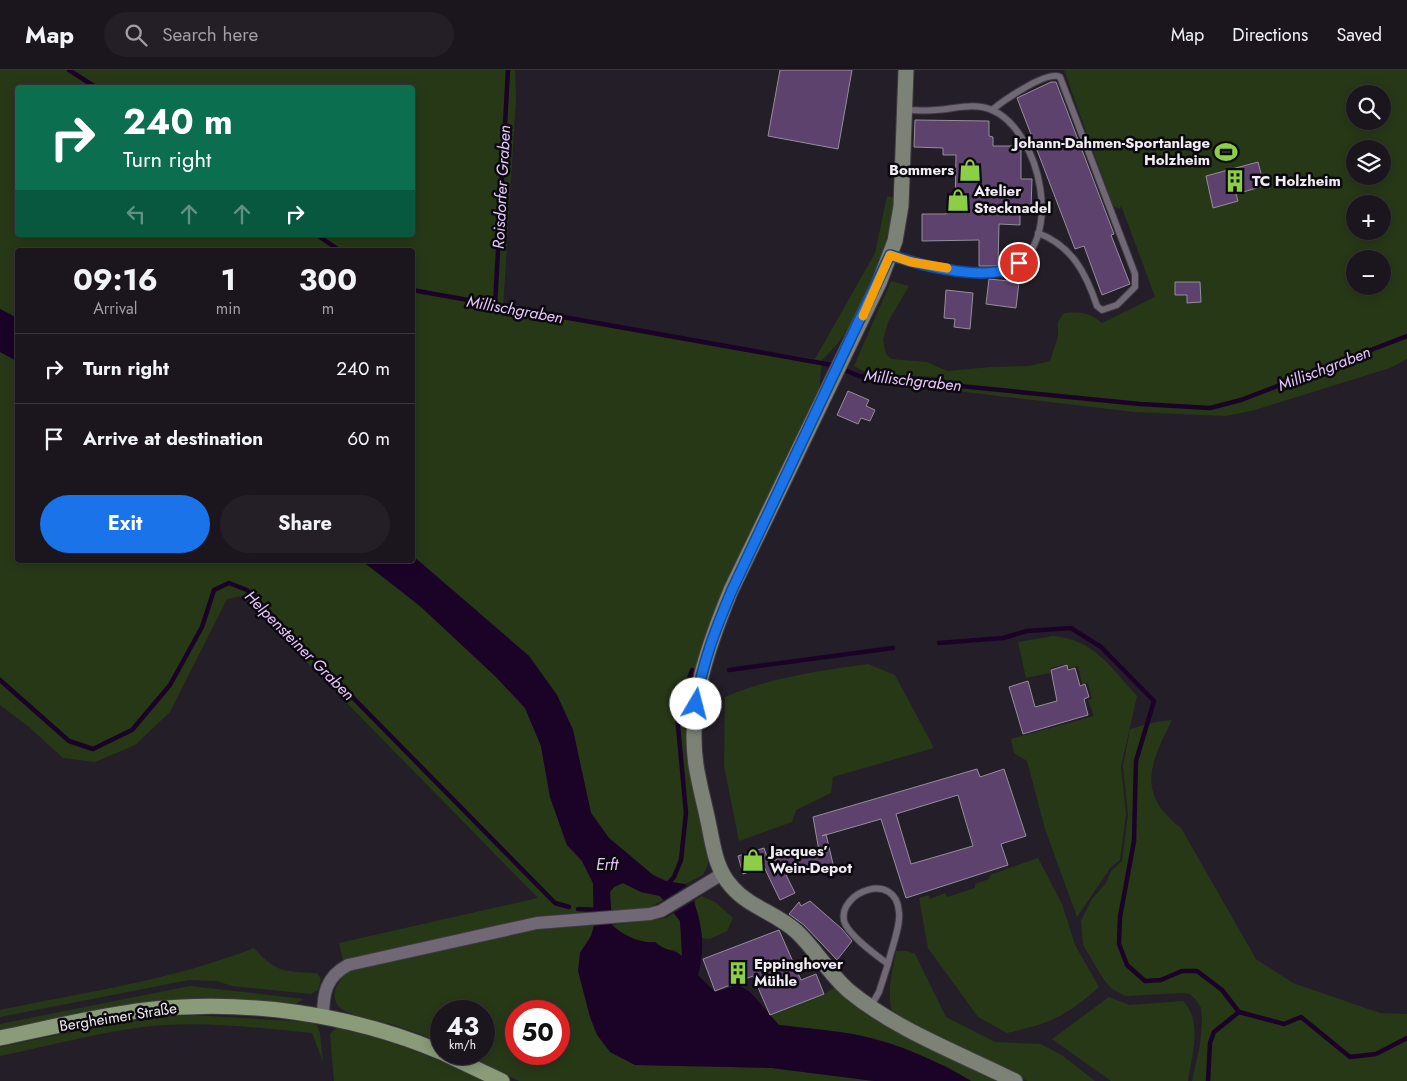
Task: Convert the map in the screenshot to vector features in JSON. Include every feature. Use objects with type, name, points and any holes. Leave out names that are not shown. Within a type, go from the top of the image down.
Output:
[{"type":"main road","points":[[906,70],[899,227],[890,255],[732,590],[711,640],[700,675],[694,734],[696,764],[715,854],[722,874],[733,888],[796,931],[833,975],[870,1007],[1015,1081]]},
{"type":"main road","name":"Bergheimer Straße","points":[[0,1038],[144,1010],[193,1006],[242,1007],[323,1016],[394,1034],[430,1048]]},
{"type":"main road","points":[[468,1065],[502,1081]]},
{"type":"street","points":[[323,1016],[324,993],[330,978],[348,965],[537,923],[650,914],[661,911],[722,874]]},
{"type":"lane","points":[[992,110],[1015,92],[1052,76],[1060,77],[1135,274],[1135,287],[1117,305],[1102,310],[1097,306],[1082,268],[1057,242],[1038,234]]},
{"type":"lane","points":[[890,255],[932,266],[998,273],[1008,271],[1019,263],[1030,250],[1038,234],[1042,217],[1043,200],[1035,168],[1016,130],[1004,117],[992,110],[968,106],[905,110]]},
{"type":"lane","points":[[870,1007],[879,992],[888,964],[900,914],[897,903],[891,893],[881,888],[861,892],[850,901],[845,911],[844,921],[851,933],[888,964]]},
{"type":"green space","points":[[0,70],[515,70],[516,98],[503,309],[815,359],[875,253],[887,196],[895,198],[886,242],[871,286],[850,326],[822,360],[819,392],[727,584],[704,638],[695,672],[708,864],[703,875],[685,884],[676,884],[653,875],[609,838],[591,813],[573,730],[557,695],[529,656],[415,558],[415,248],[15,248],[15,317],[0,309]]},
{"type":"green space","points":[[1064,70],[1407,70],[1407,359],[1390,368],[1255,410],[1226,416],[1134,412],[948,390],[947,380],[941,377],[869,374],[854,366],[891,281],[909,286],[888,322],[883,340],[886,354],[891,359],[927,362],[947,371],[1029,366],[1050,361],[1058,337],[1058,322],[1064,313],[1084,314],[1102,323],[1155,297],[1121,205],[1120,209],[1113,206]]},
{"type":"green space","points":[[0,352],[15,360],[15,563],[365,563],[420,606],[496,677],[525,708],[541,746],[550,797],[567,845],[582,861],[593,883],[593,914],[570,913],[524,919],[343,961],[339,943],[538,898],[242,596],[227,599],[170,712],[135,745],[95,762],[63,758],[29,727],[0,705]]},
{"type":"green space","points":[[1053,636],[1080,643],[1091,649],[1110,665],[1137,696],[1121,767],[1126,814],[1120,860],[1111,867],[1077,917],[1045,829],[1027,761],[1014,753],[1011,739],[1094,716],[1088,700],[1092,699],[1088,683],[1082,684],[1078,666],[1069,668],[1067,664],[1050,668],[1050,673],[1026,678],[1018,642]]},
{"type":"green space","points":[[868,664],[895,675],[934,748],[833,777],[831,793],[796,810],[792,822],[739,841],[724,766],[725,697],[760,684],[814,672]]},
{"type":"green space","points":[[1172,720],[1153,764],[1151,777],[1153,790],[1158,803],[1167,815],[1181,828],[1256,959],[1293,983],[1380,1013],[1407,1014],[1407,1081],[1192,1081],[1200,1045],[1202,1022],[1201,1008],[1197,1001],[1190,994],[1180,993],[1126,996],[1112,989],[1104,980],[1083,945],[1081,921],[1092,899],[1106,883],[1111,871],[1122,861],[1128,814],[1123,766],[1130,729]]},
{"type":"green space","points":[[1038,858],[1062,904],[1075,945],[1099,987],[1057,1018],[1007,1033],[978,1017],[928,948],[919,898],[929,895],[930,899],[945,893],[947,897],[975,888],[975,884],[989,879],[990,875]]},
{"type":"green space","points":[[623,883],[641,892],[660,896],[663,900],[647,909],[611,912],[610,892],[614,887]]},
{"type":"green space","points":[[701,896],[715,902],[733,918],[727,931],[710,939],[702,938],[696,910],[695,900]]},
{"type":"green space","points":[[674,913],[680,921],[682,956],[675,950],[665,950],[655,942],[644,942],[632,938],[612,925],[666,918]]},
{"type":"green space","points":[[594,926],[591,936],[580,953],[610,1052],[636,1065],[772,1068],[874,1081],[519,1081],[488,1065],[495,1065],[495,1000],[430,1000],[430,1038],[388,1023],[350,1013],[339,1007],[335,996],[336,988],[349,972],[527,931]]},
{"type":"green space","points":[[254,948],[269,963],[276,967],[288,971],[317,973],[321,979],[318,990],[311,994],[232,986],[217,981],[189,980],[0,1017],[0,1010],[160,977],[192,969]]},
{"type":"green space","points":[[896,951],[907,951],[915,954],[946,1017],[995,1042],[1041,1044],[1063,1056],[1095,1081],[1028,1081],[893,1016],[890,992]]},
{"type":"green space","points":[[190,986],[304,999],[295,1004],[240,999],[193,999],[143,1003],[0,1032],[0,1024]]},
{"type":"green space","points":[[837,986],[999,1081],[971,1081],[948,1067],[899,1047],[858,1035],[779,1025],[769,1016],[824,994]]},
{"type":"green space","points":[[1109,997],[1129,1005],[1183,1001],[1193,1018],[1194,1028],[1188,1081],[1111,1081],[1052,1039]]},
{"type":"green space","points":[[193,1015],[309,1022],[317,1025],[320,1033],[323,1062],[312,1033],[201,1024],[164,1025],[123,1030],[0,1056],[0,1047],[120,1023]]},
{"type":"green space","points":[[336,1028],[356,1032],[430,1057],[430,1065],[449,1065],[485,1081],[334,1081],[330,1034]]},
{"type":"water","points":[[0,309],[15,317],[15,360],[0,352]]},
{"type":"water","name":"Erft","points":[[415,558],[529,656],[557,695],[573,730],[591,813],[609,838],[653,875],[665,881],[685,884],[691,894],[701,928],[702,952],[698,975],[715,992],[739,985],[751,993],[779,1025],[828,1030],[873,1038],[945,1066],[971,1081],[874,1081],[772,1068],[635,1065],[610,1052],[597,1035],[590,1017],[578,971],[580,953],[591,936],[594,926],[593,883],[582,861],[567,845],[550,797],[541,746],[525,708],[496,677],[420,606],[365,563],[415,563]],"holes":[[[623,883],[641,892],[660,896],[680,921],[682,956],[655,942],[644,942],[632,938],[612,925],[610,892],[614,887]]]},
{"type":"pier","points":[[688,885],[697,899],[672,914],[661,902]]},
{"type":"building","points":[[780,70],[852,70],[838,149],[768,136]]},
{"type":"building","points":[[1051,82],[1056,82],[1114,234],[1111,235],[1130,284],[1102,295],[1084,246],[1075,249],[1017,98]]},
{"type":"building","points":[[915,120],[989,121],[989,136],[993,137],[993,146],[1021,146],[1021,179],[1032,179],[1031,208],[1020,208],[1020,225],[999,224],[998,266],[979,266],[979,240],[922,241],[922,214],[946,214],[947,209],[955,209],[956,155],[943,155],[943,148],[914,147]]},
{"type":"building","name":"TC Holzheim","points":[[1258,162],[1264,186],[1236,194],[1238,201],[1213,208],[1206,176]]},
{"type":"building","points":[[989,279],[1019,282],[1016,308],[986,304]]},
{"type":"building","points":[[1175,282],[1200,282],[1201,302],[1187,303],[1187,295],[1175,295]]},
{"type":"building","points":[[946,290],[973,293],[970,329],[954,327],[955,319],[944,318]]},
{"type":"building","points":[[848,391],[869,400],[866,406],[875,410],[870,421],[861,418],[858,424],[837,415]]},
{"type":"building","points":[[1067,665],[1068,670],[1075,668],[1080,686],[1085,684],[1089,697],[1084,699],[1088,715],[1023,734],[1009,687],[1028,681],[1035,707],[1057,701],[1051,670]]},
{"type":"building","points":[[977,769],[980,777],[1004,769],[1026,836],[1001,844],[1008,865],[906,898],[881,819],[826,835],[833,864],[786,875],[795,893],[780,900],[764,867],[743,874],[738,856],[764,848],[769,863],[779,858],[819,851],[813,817]],"holes":[[[958,795],[973,846],[911,864],[896,814]]]},
{"type":"building","points":[[810,901],[842,929],[852,941],[837,960],[804,925],[789,914],[799,902],[801,906]]},
{"type":"building","name":"Eppinghover Mühle","points":[[779,930],[801,980],[816,974],[824,994],[770,1015],[753,976],[715,991],[703,959]]},
{"type":"waterway","name":"Millischgraben","points":[[69,70],[92,85]]},
{"type":"waterway","name":"Roisdorfer Graben","points":[[495,305],[508,70]]},
{"type":"waterway","name":"Millischgraben","points":[[320,237],[336,248]]},
{"type":"waterway","name":"Millischgraben","points":[[415,291],[832,365],[859,376],[1140,404],[1210,408],[1241,400],[1407,336]]},
{"type":"waterway","name":"Helpensteiner Graben","points":[[0,680],[69,741],[93,749],[132,730],[170,685],[202,627],[214,590],[229,583],[247,590],[555,903],[569,907]]},
{"type":"waterway","points":[[939,643],[1003,638],[1027,631],[1071,628],[1101,647],[1154,701],[1136,761],[1134,841],[1120,917],[1119,944],[1127,965],[1145,981],[1161,980],[1182,971],[1197,971],[1222,990],[1239,1012],[1284,1024],[1301,1017],[1350,1057],[1376,1054],[1407,1038]]},
{"type":"waterway","points":[[729,670],[893,648]]},
{"type":"waterway","points":[[666,886],[674,877],[681,860],[686,813],[677,715],[692,670]]},
{"type":"waterway","name":"Helpensteiner Graben","points":[[578,909],[599,910]]},
{"type":"waterway","points":[[1208,1081],[1210,1043],[1214,1032],[1239,1012]]},
{"type":"slow traffic","points":[[863,316],[890,255],[911,262],[947,268]]},
{"type":"place","name":"Johann-Dahmen-Sportanlage Holzheim","points":[[1226,152]]},
{"type":"place","name":"Bommers","points":[[970,170]]},
{"type":"place","name":"TC Holzheim","points":[[1235,181]]},
{"type":"place","name":"Atelier Stecknadel","points":[[958,200]]},
{"type":"place","name":"Jacques’ Wein-Depot","points":[[753,860]]},
{"type":"place","name":"Eppinghover Mühle","points":[[738,973]]},
{"type":"route","points":[[696,704],[700,675],[711,640],[732,590],[879,283],[890,255],[932,266],[998,273],[1008,271],[1019,263]]}]
